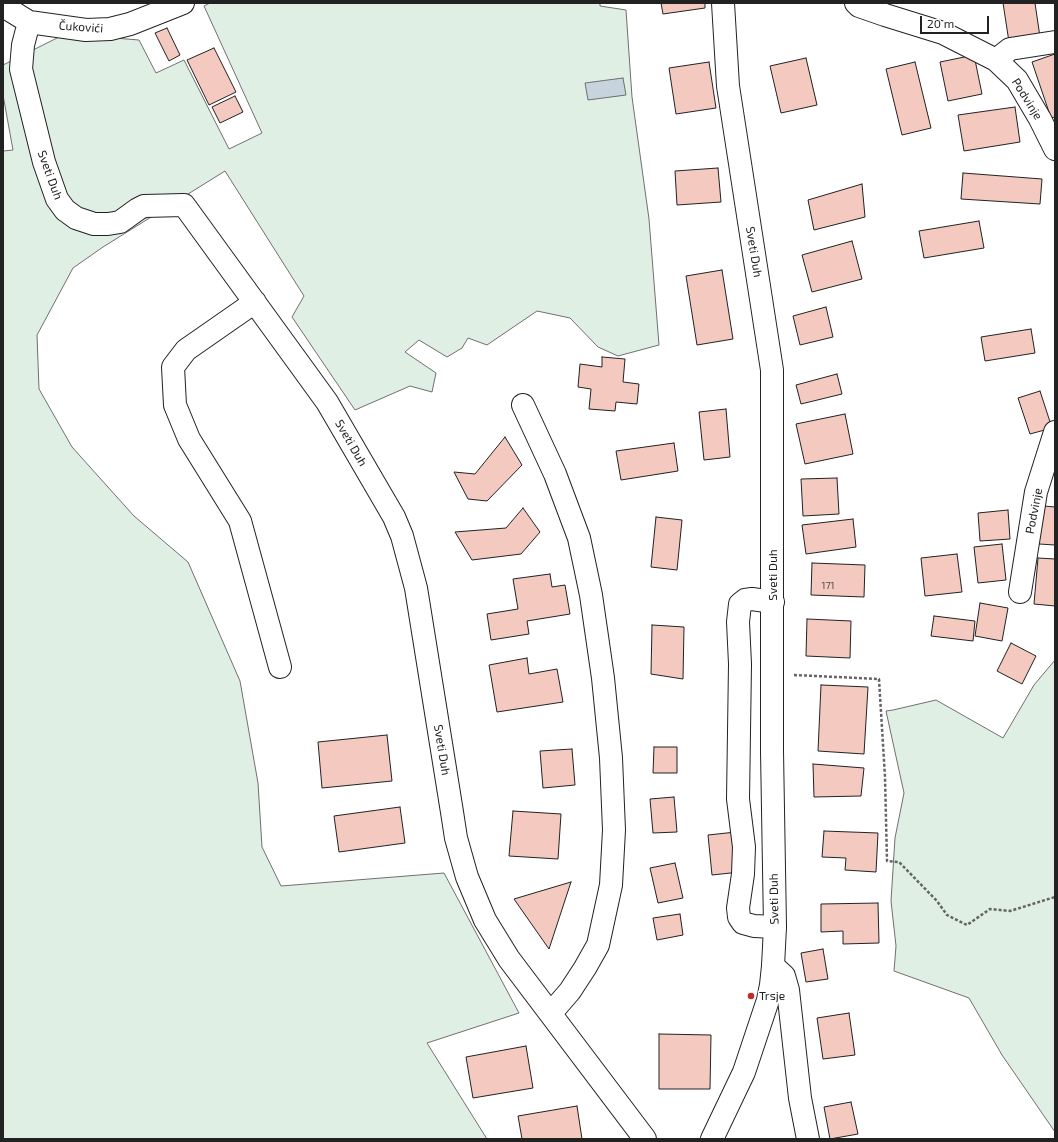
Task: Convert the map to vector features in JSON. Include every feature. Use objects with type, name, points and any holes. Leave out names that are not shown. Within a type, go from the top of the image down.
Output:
[{"type":"street","name":"Čukovići","points":[[3,6],[29,22],[86,30],[110,29],[130,24],[182,3]]},
{"type":"street","name":"Sveti Duh","points":[[712,1139],[744,1072],[768,1000],[773,966],[775,927],[772,751],[772,370],[728,86],[723,3]]},
{"type":"street","name":"Podvinje","points":[[856,3],[859,6],[885,15],[943,32],[996,60],[1017,80],[1040,119],[1055,149]]},
{"type":"street","name":"Sveti Duh","points":[[29,22],[23,45],[21,69],[44,162],[57,199],[65,210],[76,218],[94,224],[108,224],[120,222],[144,206],[184,206],[327,402],[394,517],[402,536],[416,588],[456,838],[467,877],[485,920],[509,959],[645,1139]]},
{"type":"street","points":[[996,60],[1010,49],[1055,42]]},
{"type":"street","points":[[255,302],[186,350],[173,367],[176,405],[190,439],[240,521],[280,667]]},
{"type":"street","points":[[523,405],[555,474],[580,545],[591,595],[603,678],[611,758],[614,830],[611,885],[598,945],[586,968],[570,991],[551,1013]]},
{"type":"street","name":"Podvinje","points":[[1020,592],[1036,492],[1055,432]]},
{"type":"street","points":[[773,602],[752,599],[745,600],[740,604],[738,622],[740,664],[738,800],[744,847],[743,874],[738,908],[739,917],[743,923],[754,926],[775,927]]},
{"type":"street","points":[[773,966],[784,976],[788,990],[800,1098],[808,1139]]},
{"type":"path","points":[[797,676],[879,679],[885,777],[887,861],[899,862],[937,901],[947,915],[967,925],[990,909],[1010,911],[1055,897]]},
{"type":"green space","points":[[210,3],[600,3],[600,6],[626,10],[632,97],[649,219],[659,345],[618,356],[598,347],[570,318],[537,311],[487,345],[468,338],[462,348],[447,357],[419,340],[405,352],[436,373],[432,392],[410,386],[355,410],[292,317],[304,296],[225,171],[103,247],[73,268],[37,335],[39,389],[72,447],[134,516],[188,562],[240,681],[258,783],[262,847],[281,886],[444,873],[519,1013],[427,1043],[487,1139],[3,1139],[3,151],[13,150],[3,95],[3,65],[65,34],[139,40],[156,73],[184,60],[229,149],[262,133],[204,6]]},
{"type":"green space","points":[[1055,660],[1055,1132],[1002,1055],[969,998],[894,971],[896,946],[891,901],[895,838],[904,793],[886,711],[936,700],[1003,738],[1034,685]]},
{"type":"shaded area","points":[[623,78],[626,95],[588,100],[585,83]]},
{"type":"building","points":[[661,3],[705,3],[705,8],[663,14]]},
{"type":"building","points":[[1003,3],[1035,3],[1040,37],[1009,42]]},
{"type":"building","points":[[167,28],[180,55],[169,61],[155,33]]},
{"type":"building","points":[[214,48],[236,92],[209,105],[187,60]]},
{"type":"building","points":[[1055,54],[1055,117],[1051,118],[1032,62]]},
{"type":"building","points":[[974,55],[982,94],[948,101],[940,62]]},
{"type":"building","points":[[806,58],[817,105],[781,113],[770,66]]},
{"type":"building","points":[[709,62],[716,108],[676,114],[669,68]]},
{"type":"building","points":[[915,62],[931,128],[902,135],[886,69]]},
{"type":"building","points":[[235,96],[243,112],[220,123],[212,107]]},
{"type":"building","points":[[1015,107],[1020,142],[964,151],[958,115]]},
{"type":"building","points":[[718,168],[721,202],[677,205],[675,171]]},
{"type":"building","points":[[963,173],[1042,179],[1040,204],[961,199]]},
{"type":"building","points":[[862,184],[865,217],[814,230],[808,200]]},
{"type":"building","points":[[979,221],[984,248],[924,258],[919,231]]},
{"type":"building","points":[[852,241],[862,279],[812,292],[802,255]]},
{"type":"building","points":[[722,270],[733,339],[697,345],[686,276]]},
{"type":"building","points":[[826,307],[833,337],[800,345],[793,316]]},
{"type":"building","points":[[1031,329],[1035,353],[985,361],[981,337]]},
{"type":"building","points":[[602,357],[625,359],[623,382],[639,384],[637,404],[616,402],[615,411],[589,409],[591,389],[578,387],[580,364],[602,367]]},
{"type":"building","points":[[837,374],[842,394],[801,404],[796,385]]},
{"type":"building","points":[[1040,391],[1052,428],[1030,434],[1018,398]]},
{"type":"building","points":[[726,409],[730,457],[704,460],[699,412]]},
{"type":"building","points":[[845,414],[853,454],[805,464],[796,424]]},
{"type":"building","points":[[505,437],[522,465],[487,501],[468,499],[454,472],[475,474]]},
{"type":"building","points":[[674,443],[678,471],[621,480],[616,451]]},
{"type":"building","points":[[837,478],[839,514],[803,516],[801,479]]},
{"type":"building","points":[[1043,506],[1055,507],[1055,545],[1039,544]]},
{"type":"building","points":[[523,508],[540,532],[521,554],[472,560],[455,532],[506,528]]},
{"type":"building","points":[[1008,510],[1010,539],[980,541],[978,513]]},
{"type":"building","points":[[656,517],[682,520],[677,570],[651,567]]},
{"type":"building","points":[[853,519],[856,547],[806,554],[802,525]]},
{"type":"building","points":[[1002,544],[1006,580],[978,583],[974,547]]},
{"type":"building","points":[[957,554],[962,592],[925,596],[921,558]]},
{"type":"building","points":[[1038,558],[1055,559],[1055,606],[1034,604]]},
{"type":"building","points":[[812,563],[865,565],[864,597],[811,595]]},
{"type":"building","points":[[550,574],[552,587],[565,585],[570,614],[527,621],[529,634],[491,640],[487,614],[518,609],[513,579]]},
{"type":"building","points":[[980,603],[1008,608],[1002,641],[975,636]]},
{"type":"building","points":[[934,616],[975,621],[973,641],[931,636]]},
{"type":"building","points":[[807,619],[851,621],[850,658],[806,656]]},
{"type":"building","points":[[652,625],[684,627],[683,679],[651,674]]},
{"type":"building","points":[[1011,643],[1036,656],[1022,684],[997,671]]},
{"type":"building","points":[[527,658],[529,674],[557,669],[563,702],[497,712],[489,665]]},
{"type":"building","points":[[821,685],[868,687],[864,754],[818,751]]},
{"type":"building","points":[[387,735],[392,781],[322,788],[318,742]]},
{"type":"building","points":[[654,747],[677,747],[677,773],[653,773]]},
{"type":"building","points":[[572,749],[575,785],[543,788],[540,751]]},
{"type":"building","points":[[813,764],[864,768],[861,796],[814,797]]},
{"type":"building","points":[[674,797],[677,832],[653,833],[650,799]]},
{"type":"building","points":[[400,807],[405,843],[339,852],[334,816]]},
{"type":"building","points":[[513,811],[561,814],[558,859],[509,856]]},
{"type":"building","points":[[824,831],[878,833],[876,872],[845,870],[846,858],[822,857]]},
{"type":"building","points":[[736,832],[740,872],[712,875],[708,835]]},
{"type":"building","points":[[675,863],[683,898],[658,903],[650,868]]},
{"type":"building","points":[[571,882],[549,949],[514,899]]},
{"type":"building","points":[[878,903],[879,943],[843,944],[843,931],[821,932],[821,904]]},
{"type":"building","points":[[680,914],[683,935],[657,940],[653,918]]},
{"type":"building","points":[[823,949],[828,979],[806,982],[801,953]]},
{"type":"building","points":[[849,1013],[855,1055],[823,1059],[817,1018]]},
{"type":"building","points":[[659,1034],[711,1035],[710,1089],[659,1089]]},
{"type":"building","points":[[526,1046],[533,1088],[473,1098],[466,1057]]},
{"type":"building","points":[[851,1102],[858,1134],[830,1139],[824,1107]]},
{"type":"building","points":[[577,1106],[582,1139],[522,1139],[518,1116]]},
{"type":"place","name":"Trsje","points":[[751,996]]}]
